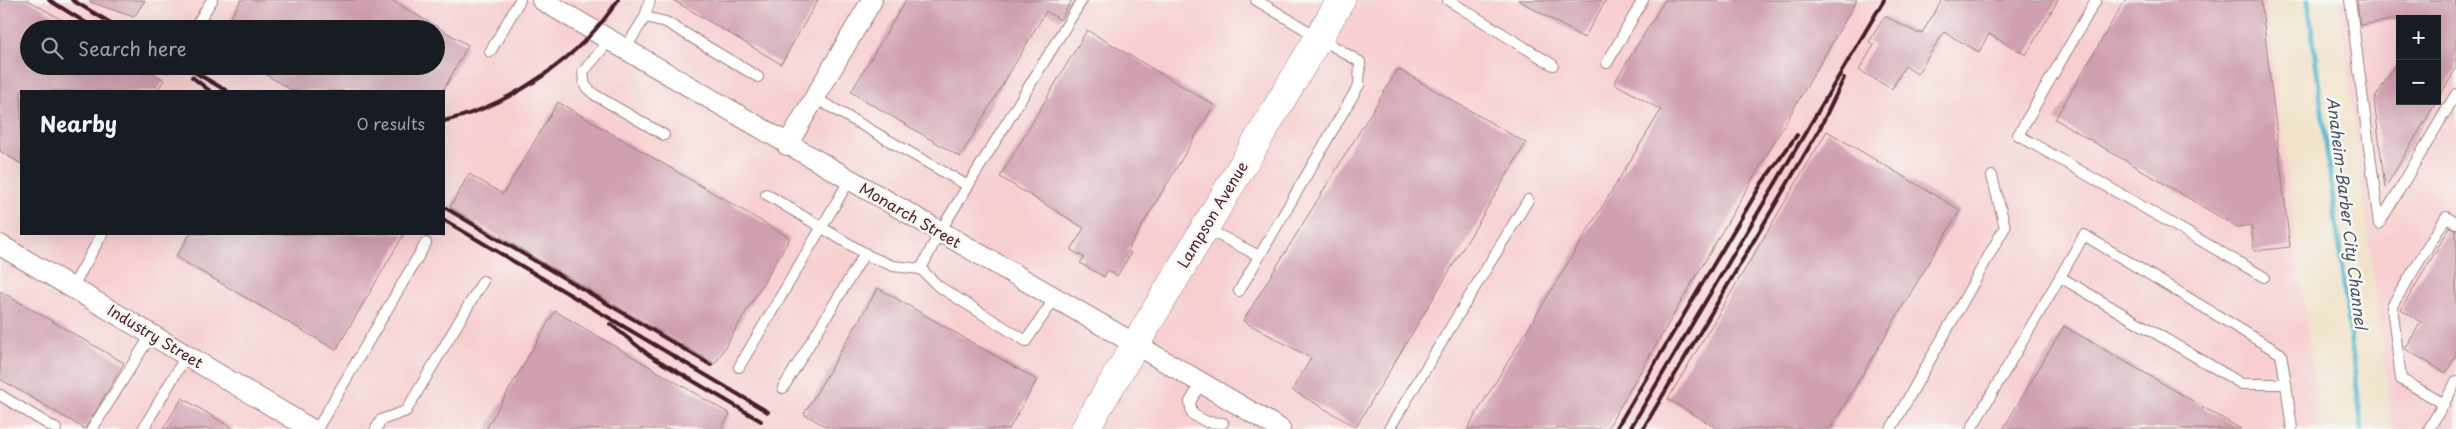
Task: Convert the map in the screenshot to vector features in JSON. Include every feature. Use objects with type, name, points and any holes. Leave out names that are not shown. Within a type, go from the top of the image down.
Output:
[{"type":"main road","name":"Lampson Avenue","points":[[1085,429],[1341,0]]},
{"type":"street","name":"Monarch Street","points":[[542,0],[787,145],[1201,383],[1228,416],[1280,429]]},
{"type":"street","points":[[787,145],[872,0]]},
{"type":"street","name":"Industry Street","points":[[2,251],[72,288],[311,429]]},
{"type":"lane","points":[[200,20],[212,0]]},
{"type":"lane","points":[[490,52],[520,0]]},
{"type":"lane","points":[[650,0],[645,17],[618,45],[583,72],[585,86],[595,95],[664,135]]},
{"type":"lane","points":[[921,269],[939,233],[1082,0]]},
{"type":"lane","points":[[1239,291],[1359,85],[1360,62],[1256,0]]},
{"type":"lane","points":[[1448,0],[1553,65]]},
{"type":"lane","points":[[1607,63],[1643,0]]},
{"type":"lane","points":[[2096,0],[2018,134],[2264,277]]},
{"type":"lane","points":[[2350,0],[2379,224],[2456,94]]},
{"type":"lane","points":[[645,17],[666,22],[758,77]]},
{"type":"lane","points":[[815,98],[968,186]]},
{"type":"lane","points":[[1892,429],[2005,227],[1992,176]]},
{"type":"lane","points":[[739,367],[849,181]]},
{"type":"lane","points":[[766,194],[865,253],[893,266],[921,269],[938,286],[1026,341],[1055,298]]},
{"type":"lane","points":[[1389,429],[1528,200]]},
{"type":"lane","points":[[2444,404],[2401,379],[2392,306],[2446,217],[2456,223]]},
{"type":"lane","points":[[1205,228],[1259,256]]},
{"type":"lane","points":[[72,288],[101,235]]},
{"type":"lane","points":[[1971,429],[2084,236],[2281,354],[2292,429]]},
{"type":"lane","points":[[317,429],[426,243]]},
{"type":"lane","points":[[783,388],[865,253]]},
{"type":"lane","points":[[2060,277],[2242,384],[2286,384]]},
{"type":"lane","points":[[376,429],[381,420],[406,411],[483,281]]},
{"type":"lane","points":[[92,429],[151,335]]},
{"type":"lane","points":[[143,429],[186,356]]},
{"type":"lane","points":[[1201,383],[1190,402],[1192,414],[1206,422],[1228,416]]},
{"type":"lane","points":[[2429,429],[2455,385]]},
{"type":"lane","points":[[0,396],[56,429]]},
{"type":"shaded area","points":[[0,0],[2265,0],[2320,429],[0,429]]},
{"type":"shaded area","points":[[2339,0],[2456,0],[2456,429],[2393,429]]},
{"type":"building","points":[[0,0],[28,0],[62,20],[20,20],[20,75],[156,75],[164,80],[158,90],[20,90],[20,163],[0,151]]},
{"type":"building","points":[[90,0],[145,0],[134,17],[90,2]]},
{"type":"building","points":[[241,0],[391,0],[425,20],[229,20]]},
{"type":"building","points":[[673,0],[818,0],[781,64]]},
{"type":"building","points":[[906,0],[1072,0],[1060,20],[1046,11],[960,157],[851,92]]},
{"type":"building","points":[[1518,0],[1606,0],[1584,38]]},
{"type":"building","points":[[1665,0],[1857,0],[1607,429],[1467,429],[1661,110],[1614,83]]},
{"type":"building","points":[[1942,0],[2058,0],[2026,55],[1989,34],[1979,52],[1944,32],[1917,74],[1905,66],[1892,89],[1859,70],[1874,45],[1869,42],[1885,16],[1919,34],[1920,32],[1922,33]]},
{"type":"building","points":[[2125,0],[2261,0],[2290,247],[2254,251],[2251,225],[2237,227],[2055,119]]},
{"type":"building","points":[[2357,0],[2456,0],[2456,69],[2441,93],[2441,15],[2396,15],[2396,20],[2360,25]]},
{"type":"building","points":[[1087,30],[1214,105],[1127,251],[1131,253],[1117,276],[1108,270],[1104,277],[1080,263],[1084,257],[1071,250],[1084,228],[1000,177]]},
{"type":"building","points":[[445,32],[468,45],[444,90],[291,90],[267,75],[445,75]]},
{"type":"building","points":[[2396,63],[2396,105],[2435,105],[2385,188],[2374,100]]},
{"type":"building","points":[[1398,69],[1526,143],[1356,427],[1292,390],[1311,358],[1243,321]]},
{"type":"building","points":[[558,102],[790,238],[715,364],[450,207],[469,174],[503,194]]},
{"type":"building","points":[[1827,131],[1960,210],[1830,429],[1718,429],[1668,399]]},
{"type":"building","points":[[2450,227],[2456,230],[2456,356],[2446,373],[2405,349],[2421,322],[2401,310]]},
{"type":"building","points":[[189,235],[403,235],[336,350],[176,257]]},
{"type":"building","points":[[878,288],[1037,380],[1009,429],[830,429],[804,414]]},
{"type":"building","points":[[0,291],[124,363],[85,429],[0,379]]},
{"type":"building","points":[[555,311],[730,414],[721,429],[486,429]]},
{"type":"building","points":[[2064,326],[2241,429],[2003,429]]},
{"type":"building","points":[[182,398],[234,429],[163,429]]},
{"type":"waterway","name":"Anaheim-Barber City Channel","points":[[2308,0],[2362,429]]},
{"type":"railway","points":[[49,0],[81,20]]},
{"type":"railway","points":[[72,0],[106,20]]},
{"type":"railway","points":[[445,121],[494,104],[542,76],[584,41],[603,21],[618,0]]},
{"type":"railway","points":[[1630,429],[1884,0]]},
{"type":"railway","points":[[199,75],[225,90]]},
{"type":"railway","points":[[192,77],[209,90]]},
{"type":"railway","points":[[1643,429],[1819,130],[1844,78]]},
{"type":"railway","points":[[1616,429],[1762,183],[1797,135]]},
{"type":"railway","points":[[445,208],[711,365]]},
{"type":"railway","points":[[445,221],[768,412]]},
{"type":"railway","points":[[610,324],[649,355],[761,421]]}]
